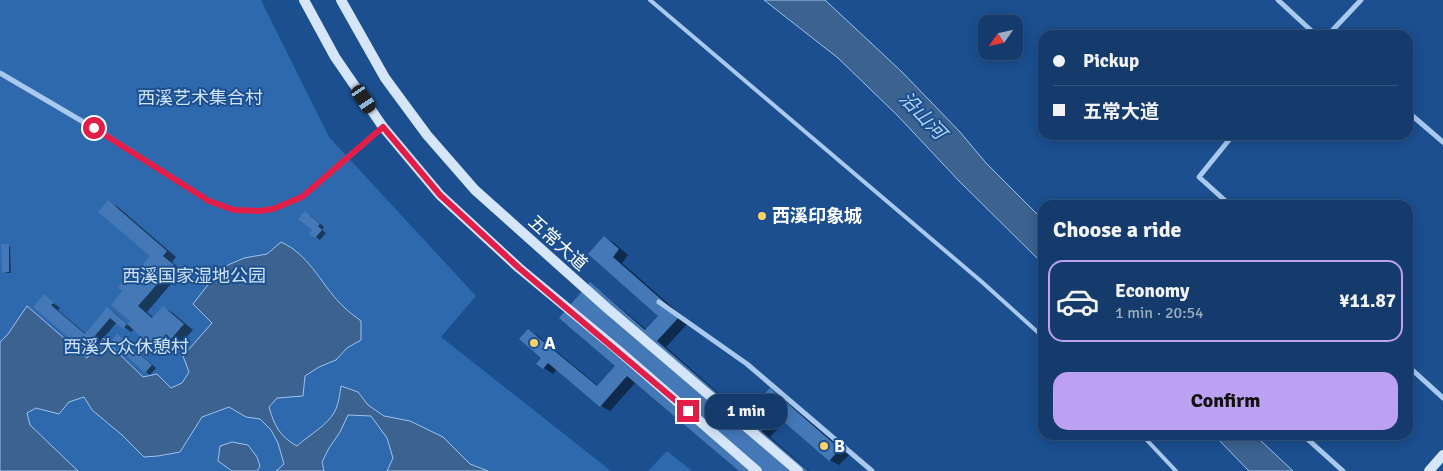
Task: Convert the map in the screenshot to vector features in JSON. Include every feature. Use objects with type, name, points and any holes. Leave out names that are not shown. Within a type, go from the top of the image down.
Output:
[{"type":"main road","points":[[304,0],[335,57],[383,127],[440,195],[512,262],[619,351],[757,471]]},
{"type":"main road","name":"五常大道","points":[[341,0],[385,78],[427,135],[475,190],[607,308],[798,471]]},
{"type":"main road","points":[[1429,471],[1443,455]]},
{"type":"street","points":[[1278,0],[1311,30]]},
{"type":"street","points":[[1333,30],[1361,0]]},
{"type":"street","points":[[0,72],[101,132],[209,201],[234,210],[260,211],[273,209],[302,197],[383,127]]},
{"type":"street","points":[[1413,116],[1443,142]]},
{"type":"street","points":[[1224,200],[1199,177],[1229,140]]},
{"type":"street","points":[[659,302],[747,364],[872,471]]},
{"type":"street","points":[[1413,371],[1443,398]]},
{"type":"street","points":[[1309,440],[1343,471]]},
{"type":"lane","points":[[650,0],[982,282],[1038,332]]},
{"type":"lane","points":[[1147,440],[1176,471]]},
{"type":"green space","name":"西溪国家湿地公园","points":[[0,0],[261,0],[329,137],[476,296],[441,337],[611,471],[0,471]]},
{"type":"green space","points":[[667,451],[692,471],[648,471]]},
{"type":"water","name":"沿山河","points":[[764,0],[825,0],[902,72],[960,132],[986,163],[1038,215],[1038,259],[959,181],[897,115],[838,58]]},
{"type":"water","points":[[281,242],[301,255],[338,301],[361,321],[361,340],[347,348],[336,360],[319,367],[305,376],[303,396],[277,398],[269,407],[276,425],[286,439],[297,446],[320,428],[334,412],[341,386],[358,392],[368,405],[384,416],[410,421],[443,437],[470,464],[488,471],[387,471],[393,458],[387,438],[371,416],[348,415],[322,462],[324,471],[276,471],[284,464],[278,443],[271,430],[260,419],[246,417],[229,407],[202,417],[180,452],[144,457],[122,435],[92,410],[84,397],[69,402],[59,414],[36,408],[27,413],[30,425],[78,471],[0,471],[0,342],[8,334],[27,306],[87,358],[103,338],[143,377],[157,374],[171,388],[182,383],[189,372],[183,356],[212,323],[193,304],[214,277],[228,265],[244,258],[267,254]]},
{"type":"water","points":[[1219,440],[1260,440],[1293,471],[1249,471]]},
{"type":"water","points":[[232,442],[248,445],[257,457],[260,466],[257,471],[232,471],[218,461],[220,446]]},
{"type":"building","points":[[108,200],[167,251],[163,256],[174,265],[138,306],[152,318],[163,306],[184,324],[171,339],[166,334],[154,348],[127,324],[130,321],[111,305],[122,291],[118,287],[131,273],[134,275],[150,256],[98,212]]},
{"type":"building","points":[[305,211],[320,224],[318,226],[322,230],[315,238],[309,234],[312,230],[298,219]]},
{"type":"building","points":[[604,236],[619,249],[613,257],[680,316],[657,341],[748,420],[768,397],[764,394],[770,388],[840,449],[829,461],[776,415],[761,431],[808,471],[739,471],[627,376],[600,407],[548,363],[543,369],[536,364],[541,358],[519,339],[528,329],[597,386],[615,366],[559,318],[590,282],[645,330],[658,316],[588,254]]},
{"type":"building","points":[[1,244],[9,244],[9,272],[2,273]]},
{"type":"building","points":[[44,294],[54,303],[51,305],[85,334],[107,307],[127,324],[123,329],[110,318],[88,344],[91,345],[86,352],[33,307]]},
{"type":"building","points":[[117,334],[152,365],[145,373],[111,342]]},
{"type":"place","name":"西溪印象城","points":[[762,216]]},
{"type":"place","name":"A","points":[[534,343]]},
{"type":"place","name":"B","points":[[824,446]]},
{"type":"route","points":[[94,128],[209,201],[234,210],[260,211],[273,209],[302,197],[383,127],[440,195],[519,268],[688,411]]},
{"type":"park label","name":"西溪艺术集合村","points":[[200,98]]},
{"type":"park label","name":"西溪大众休憩村","points":[[126,347]]}]
